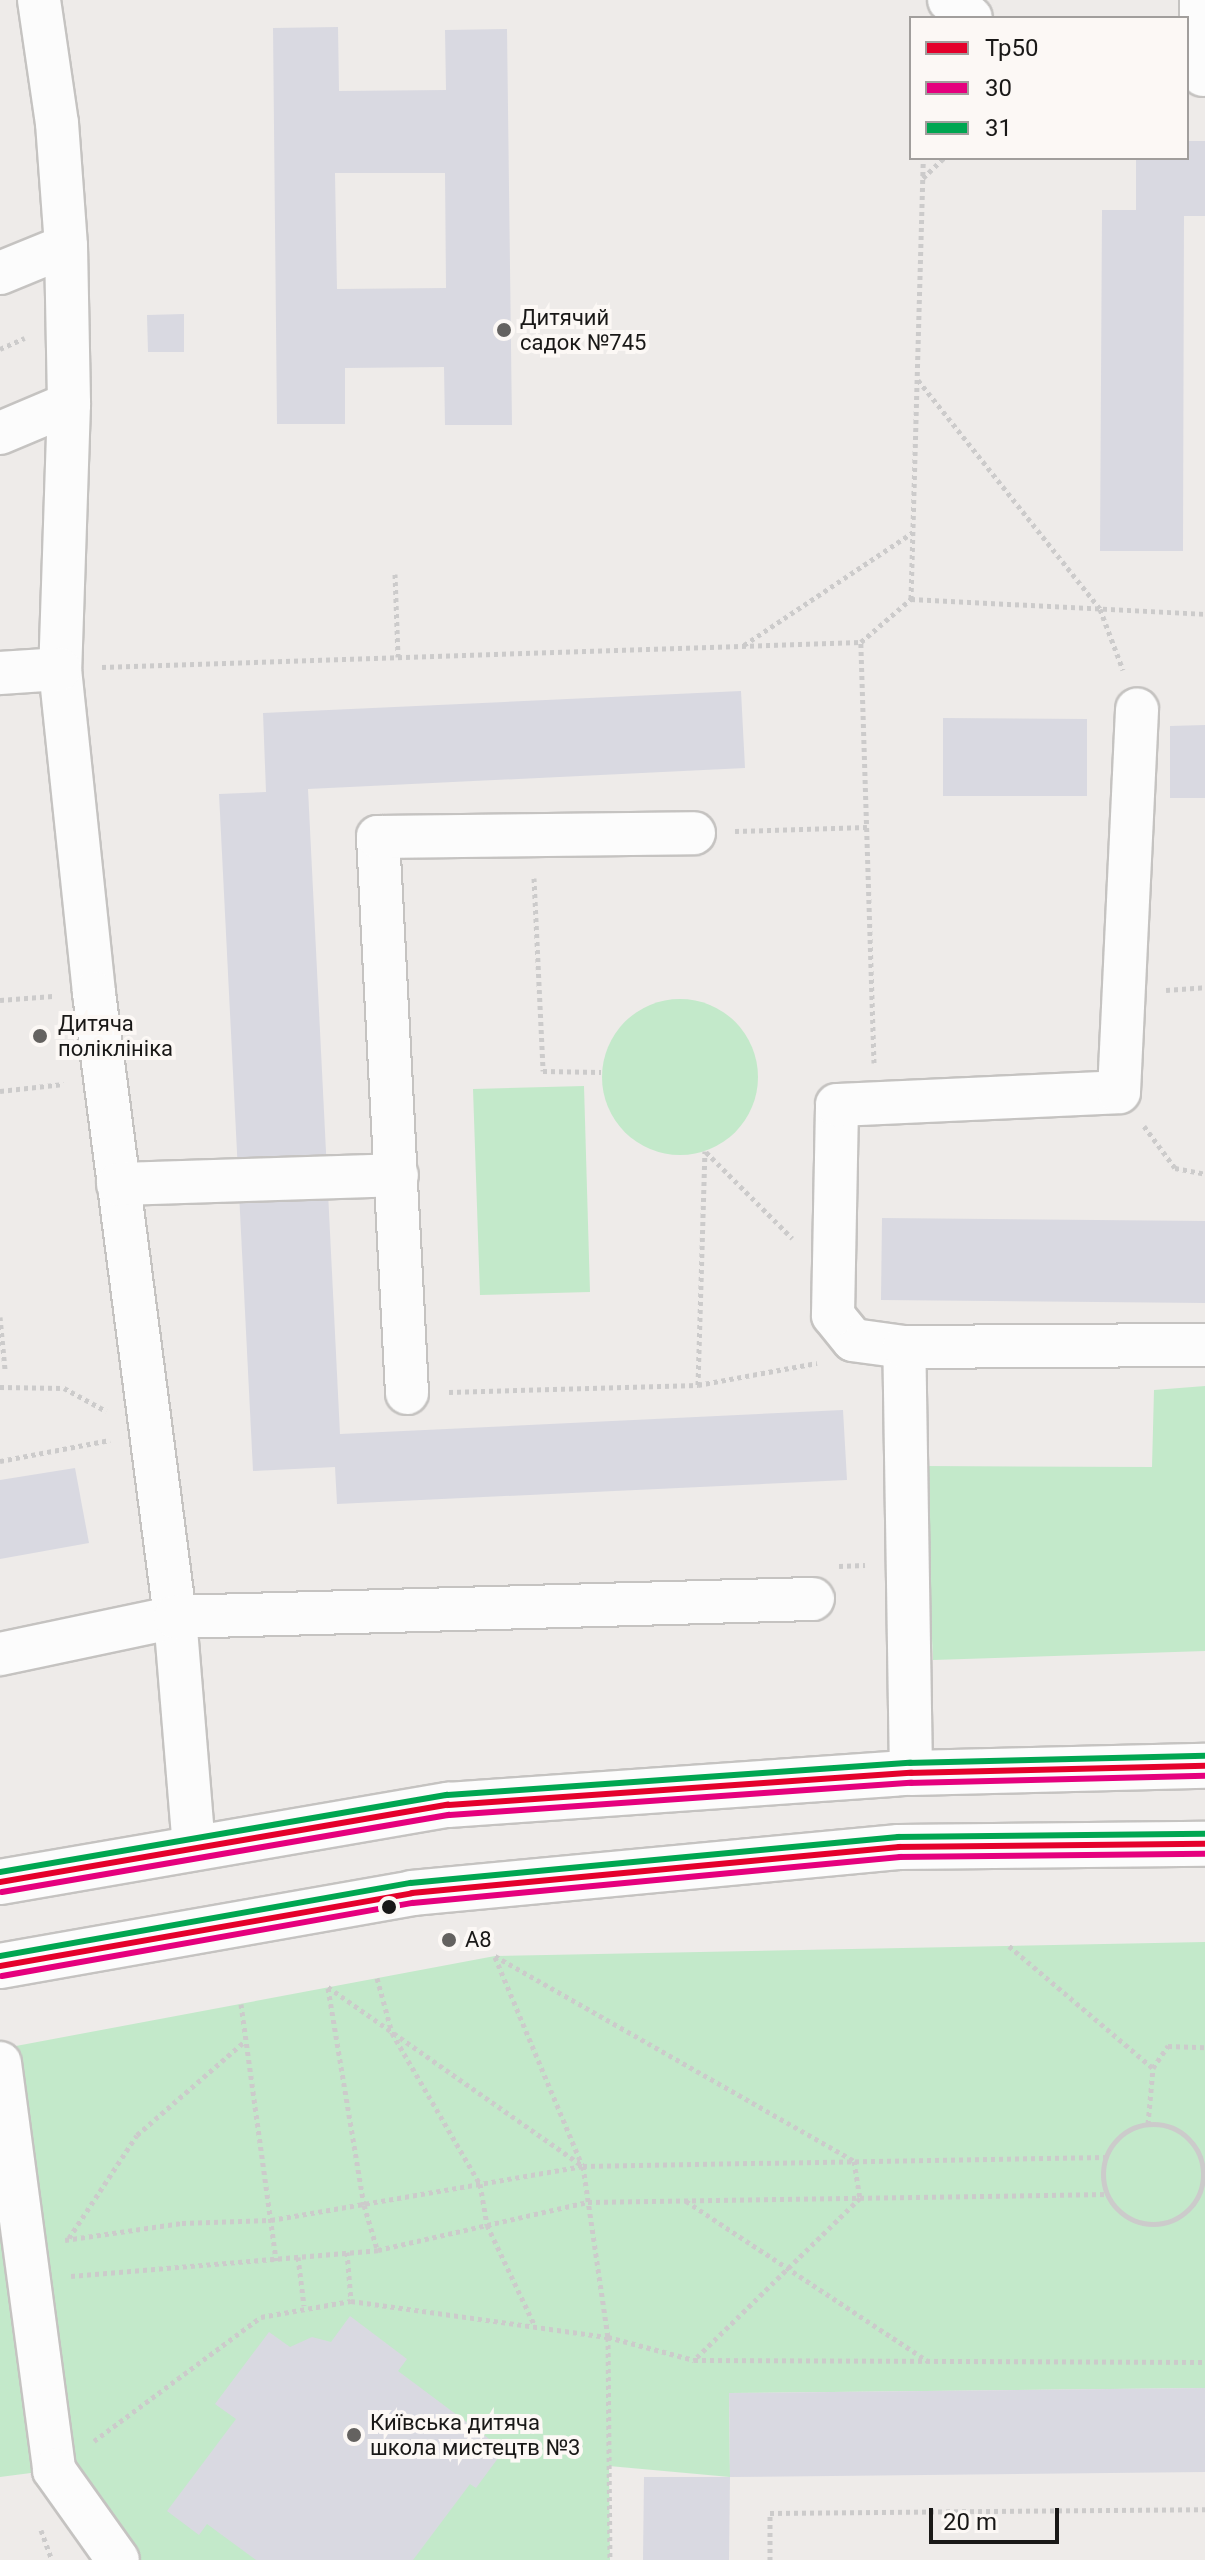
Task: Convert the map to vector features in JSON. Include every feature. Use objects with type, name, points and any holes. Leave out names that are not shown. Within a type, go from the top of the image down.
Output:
[{"type":"main road","points":[[0,1882],[448,1805],[911,1773],[1205,1766]]},
{"type":"main road","points":[[0,1966],[412,1893],[899,1847],[1205,1844]]},
{"type":"lane","points":[[39,0],[57,123],[66,246],[69,404],[60,669],[94,993],[175,1617],[194,1848]]},
{"type":"lane","points":[[949,0],[969,16]]},
{"type":"lane","points":[[1198,75],[1201,0]]},
{"type":"lane","points":[[0,273],[66,246]]},
{"type":"lane","points":[[0,433],[69,404]]},
{"type":"lane","points":[[0,673],[60,669]]},
{"type":"lane","points":[[1137,709],[1119,1092],[837,1105],[833,1315],[841,1329],[853,1340],[904,1347],[1205,1345]]},
{"type":"lane","points":[[407,1393],[378,837],[694,833]]},
{"type":"lane","points":[[118,1184],[397,1175]]},
{"type":"lane","points":[[904,1347],[910,1564],[911,1773]]},
{"type":"lane","points":[[0,1654],[175,1617],[822,1583]]},
{"type":"lane","points":[[0,2063],[54,2470],[118,2560]]},
{"type":"path","points":[[911,599],[923,160]]},
{"type":"path","points":[[923,179],[942,160]]},
{"type":"path","points":[[917,380],[1100,609],[1137,709]]},
{"type":"path","points":[[742,646],[913,533]]},
{"type":"path","points":[[395,574],[398,657]]},
{"type":"path","points":[[60,669],[861,642],[911,599],[1205,614]]},
{"type":"path","points":[[861,642],[875,1103]]},
{"type":"path","points":[[694,833],[867,827]]},
{"type":"path","points":[[532,836],[543,1071],[601,1072]]},
{"type":"path","points":[[0,1000],[94,993]]},
{"type":"path","points":[[0,1091],[105,1080]]},
{"type":"path","points":[[1119,1092],[1175,1168],[1205,1174]]},
{"type":"path","points":[[698,1385],[705,1151],[832,1278]]},
{"type":"path","points":[[0,1317],[5,1369]]},
{"type":"path","points":[[407,1393],[698,1385],[831,1361]]},
{"type":"path","points":[[0,1387],[64,1388],[122,1420],[150,1427]]},
{"type":"path","points":[[0,1461],[150,1427]]},
{"type":"path","points":[[822,1583],[910,1564]]},
{"type":"path","points":[[1009,1946],[1153,2068]]},
{"type":"path","points":[[610,2560],[608,2337],[583,2166],[495,1956],[854,2161]]},
{"type":"path","points":[[377,1978],[392,2033],[480,2184],[487,2225],[536,2327]]},
{"type":"path","points":[[378,2250],[364,2205],[328,1987],[583,2166]]},
{"type":"path","points":[[241,2004],[276,2261]]},
{"type":"path","points":[[68,2239],[137,2135],[245,2041]]},
{"type":"path","points":[[1148,2124],[1153,2068],[1168,2046],[1205,2047]]},
{"type":"path","points":[[1148,2124],[1175,2129],[1195,2147],[1204,2178],[1190,2208],[1162,2223],[1129,2218],[1107,2194],[1106,2157],[1122,2134],[1148,2124]]},
{"type":"path","points":[[1195,2147],[1205,2147]]},
{"type":"path","points":[[27,2262],[68,2239],[182,2223],[271,2220],[583,2166],[1106,2157]]},
{"type":"path","points":[[854,2161],[860,2198]]},
{"type":"path","points":[[27,2262],[276,2261],[378,2250],[588,2202],[1107,2194]]},
{"type":"path","points":[[694,2360],[860,2198]]},
{"type":"path","points":[[686,2200],[928,2361]]},
{"type":"path","points":[[347,2252],[351,2301]]},
{"type":"path","points":[[298,2257],[304,2306]]},
{"type":"path","points":[[54,2470],[261,2317],[304,2306],[351,2301],[608,2337],[694,2360],[1205,2362]]},
{"type":"path","points":[[770,2560],[770,2513],[1205,2509]]},
{"type":"green space","points":[[680,999],[710,1005],[735,1022],[752,1047],[758,1077],[752,1107],[735,1132],[710,1149],[680,1155],[650,1149],[625,1132],[608,1107],[602,1077],[608,1047],[625,1022],[650,1005]]},
{"type":"green space","points":[[584,1086],[590,1292],[480,1295],[473,1089]]},
{"type":"green space","points":[[1205,1386],[1205,1651],[933,1660],[924,1466],[1152,1467],[1154,1390]]},
{"type":"green space","points":[[1205,1942],[1205,2388],[729,2393],[730,2477],[609,2466],[610,2560],[128,2560],[54,2470],[0,2477],[0,2049],[495,1956]]},
{"type":"building","points":[[338,27],[339,91],[446,90],[445,30],[507,29],[512,425],[445,425],[444,367],[345,368],[345,424],[277,424],[273,28]],"holes":[[[335,173],[445,173],[446,288],[337,289]]]},
{"type":"building","points":[[1189,141],[1205,141],[1205,216],[1184,216],[1183,551],[1100,551],[1102,210],[1136,210],[1136,160],[1189,160]]},
{"type":"building","points":[[184,314],[184,352],[148,352],[147,315]]},
{"type":"building","points":[[741,691],[745,768],[308,789],[340,1434],[843,1410],[847,1480],[337,1504],[335,1467],[253,1471],[219,794],[266,792],[263,713]]},
{"type":"building","points":[[943,718],[1087,719],[1087,796],[943,796]]},
{"type":"building","points":[[1205,725],[1205,798],[1170,798],[1170,726]]},
{"type":"building","points":[[882,1218],[1205,1221],[1205,1303],[881,1300]]},
{"type":"building","points":[[75,1468],[89,1543],[0,1559],[0,1480]]},
{"type":"building","name":"Київська дитяча школа мистецтв №3","points":[[350,2316],[407,2359],[398,2371],[504,2450],[476,2488],[470,2484],[413,2560],[256,2560],[207,2524],[199,2535],[167,2511],[236,2419],[215,2404],[269,2332],[290,2347],[312,2337],[331,2342]]},
{"type":"building","points":[[1205,2388],[1205,2472],[730,2477],[729,2393]]},
{"type":"building","points":[[644,2477],[730,2477],[729,2560],[643,2560]]},
{"type":"transit line","name":"31","points":[[0,1872],[447,1795],[910,1763],[1205,1756]]},
{"type":"transit line","name":"Тр50","points":[[0,1882],[448,1805],[911,1773],[1205,1766]]},
{"type":"transit line","name":"30","points":[[2,1892],[449,1815],[911,1783],[1205,1776]]},
{"type":"transit line","name":"31","points":[[0,1956],[411,1883],[898,1837],[1205,1834]]},
{"type":"transit line","name":"Тр50","points":[[0,1966],[412,1893],[899,1847],[1205,1844]]},
{"type":"transit line","name":"30","points":[[2,1976],[413,1903],[900,1857],[1205,1854]]},
{"type":"place","name":"Дитячий садок №745","points":[[504,330]]},
{"type":"place","name":"Дитяча поліклініка","points":[[40,1036]]},
{"type":"place","name":"А8","points":[[449,1940]]},
{"type":"place","name":"Київська дитяча школа мистецтв №3","points":[[354,2435]]}]
